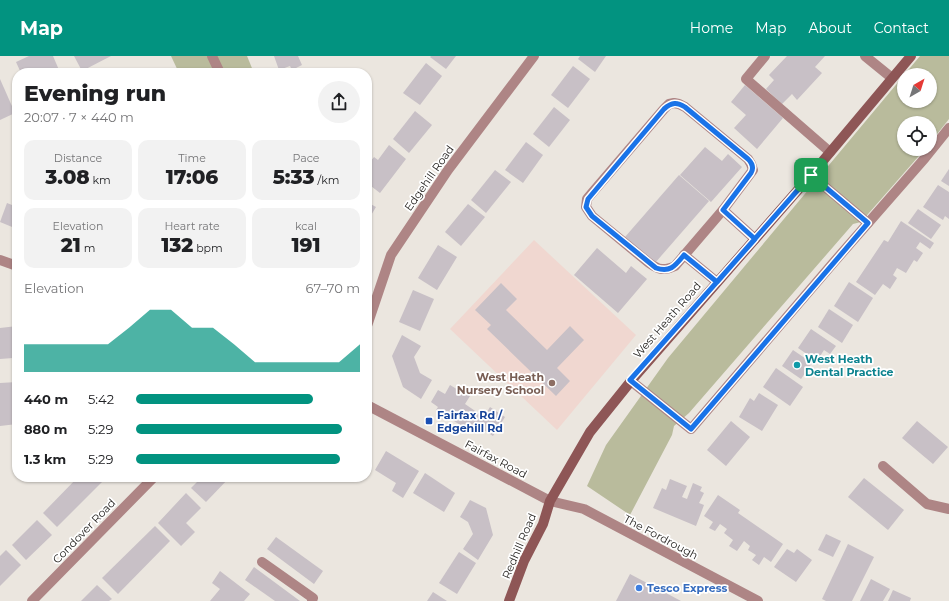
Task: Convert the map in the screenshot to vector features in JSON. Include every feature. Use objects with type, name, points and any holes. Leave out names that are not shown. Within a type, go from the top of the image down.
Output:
[{"type":"street","points":[[212,56],[218,68]]},
{"type":"street","name":"Edgehill Road","points":[[372,312],[392,255],[448,170],[534,56]]},
{"type":"street","points":[[765,56],[746,79],[830,152]]},
{"type":"street","points":[[865,56],[892,78]]},
{"type":"street","name":"West Heath Road","points":[[550,502],[590,432],[630,380],[811,175],[911,56]]},
{"type":"street","points":[[674,103],[685,107],[748,159],[752,170],[723,210],[684,255],[675,266],[664,270],[656,268],[592,216],[586,207],[588,199],[592,193],[669,104],[674,103]]},
{"type":"street","points":[[630,380],[691,429],[949,128]]},
{"type":"street","points":[[811,175],[868,223]]},
{"type":"street","points":[[723,210],[755,239]]},
{"type":"street","points":[[684,255],[717,282]]},
{"type":"street","points":[[0,260],[12,264]]},
{"type":"street","name":"Fairfax Road","points":[[372,408],[550,502]]},
{"type":"street","points":[[883,466],[927,504],[949,509]]},
{"type":"street","name":"Condover Road","points":[[32,601],[148,482]]},
{"type":"street","name":"Redhill Road","points":[[511,599],[524,561],[543,524],[550,502]]},
{"type":"street","name":"The Fordrough","points":[[550,502],[584,509],[758,601]]},
{"type":"street","points":[[262,562],[312,598],[312,601]]},
{"type":"shaded area","name":"West Heath Nursery School","points":[[534,240],[636,335],[557,430],[450,329]]},
{"type":"green space","points":[[171,56],[247,56],[252,68],[177,68]]},
{"type":"green space","points":[[920,56],[949,56],[949,119],[937,134],[937,116],[897,116],[897,156],[919,156],[861,222],[853,224],[689,413],[674,426],[672,435],[630,515],[587,486],[606,445],[668,358],[897,83],[897,108],[937,108],[937,68],[910,68]]},
{"type":"building","points":[[29,56],[53,56],[58,68],[19,68],[16,62]]},
{"type":"building","points":[[74,56],[111,56],[88,68],[80,68]]},
{"type":"building","points":[[274,56],[298,56],[302,65],[296,68],[291,68],[290,66],[278,68]]},
{"type":"building","points":[[456,56],[446,69],[430,57]]},
{"type":"building","points":[[580,56],[606,56],[595,72],[578,59]]},
{"type":"building","points":[[787,56],[825,56],[815,67],[822,73],[797,100],[792,94],[782,104],[766,89],[774,80],[769,75]]},
{"type":"building","points":[[426,63],[442,76],[420,105],[403,93]]},
{"type":"building","points":[[573,66],[590,79],[568,108],[551,95]]},
{"type":"building","points":[[0,79],[12,106],[12,114],[0,120]]},
{"type":"building","points":[[745,85],[783,118],[757,149],[734,128],[746,115],[731,102]]},
{"type":"building","points":[[554,107],[570,120],[549,147],[533,134]]},
{"type":"building","points":[[415,111],[432,125],[409,153],[393,139]]},
{"type":"building","points":[[526,142],[543,155],[523,183],[505,170]]},
{"type":"building","points":[[389,145],[406,159],[380,193],[372,187],[372,160],[374,157],[378,160]]},
{"type":"building","points":[[705,147],[722,161],[728,154],[742,167],[711,202],[680,175]]},
{"type":"building","points":[[949,169],[949,186],[941,181]]},
{"type":"building","points":[[495,170],[511,182],[486,213],[471,200]]},
{"type":"building","points":[[679,175],[709,201],[655,263],[625,237]]},
{"type":"building","points":[[938,185],[949,192],[949,219],[945,216],[943,220],[923,207]]},
{"type":"building","points":[[7,203],[12,205],[12,227],[0,222]]},
{"type":"building","points":[[468,204],[485,217],[461,246],[445,232]]},
{"type":"building","points":[[372,205],[376,207],[372,214]]},
{"type":"building","points":[[918,209],[941,225],[931,239],[908,223]]},
{"type":"building","points":[[901,221],[934,243],[930,249],[920,242],[916,248],[923,253],[917,262],[914,260],[906,273],[897,268],[893,275],[897,278],[890,289],[883,284],[875,295],[856,282],[884,240],[888,242]]},
{"type":"building","points":[[438,245],[457,257],[437,290],[418,278]]},
{"type":"building","points":[[597,248],[626,273],[631,266],[647,279],[618,313],[574,275]]},
{"type":"building","points":[[849,282],[873,298],[858,322],[834,306]]},
{"type":"building","points":[[501,283],[517,299],[506,310],[547,350],[570,326],[584,340],[557,368],[570,381],[556,396],[487,329],[491,325],[475,310]]},
{"type":"building","points":[[413,290],[434,299],[420,331],[399,322]]},
{"type":"building","points":[[829,309],[853,325],[842,343],[818,327]]},
{"type":"building","points":[[12,327],[12,358],[0,359],[0,328]]},
{"type":"building","points":[[811,329],[836,346],[830,354],[824,350],[817,361],[798,348]]},
{"type":"building","points":[[402,335],[421,346],[414,357],[420,373],[432,380],[421,399],[403,387],[392,356]]},
{"type":"building","name":"West Heath Dental Practice","points":[[793,350],[812,363],[801,379],[782,366]]},
{"type":"building","points":[[776,368],[803,387],[790,406],[763,387]]},
{"type":"building","points":[[12,382],[12,425],[0,426],[0,383]]},
{"type":"building","points":[[450,385],[460,391],[464,390],[467,392],[470,396],[465,404],[484,417],[490,407],[505,417],[493,436],[479,427],[475,434],[436,410],[438,407],[431,402],[438,390],[445,394]]},
{"type":"building","points":[[759,393],[778,405],[762,431],[739,417],[750,398],[754,401]]},
{"type":"building","points":[[731,421],[750,437],[726,466],[707,450]]},
{"type":"building","points":[[917,421],[948,447],[933,464],[902,438]]},
{"type":"building","points":[[386,451],[419,471],[403,498],[392,491],[396,483],[375,470]]},
{"type":"building","points":[[425,473],[455,493],[444,512],[413,493]]},
{"type":"building","points":[[864,478],[904,510],[888,530],[848,497]]},
{"type":"building","points":[[670,479],[687,486],[682,497],[687,499],[693,483],[702,487],[700,491],[704,493],[699,503],[704,505],[696,526],[653,508],[662,488],[666,490]]},
{"type":"building","points":[[73,482],[102,482],[57,527],[43,513]]},
{"type":"building","points":[[197,482],[225,482],[206,502],[191,488]]},
{"type":"building","points":[[186,493],[201,508],[186,523],[195,532],[181,546],[158,523]]},
{"type":"building","points":[[718,495],[740,510],[738,513],[783,544],[771,562],[764,557],[759,565],[752,560],[756,555],[748,550],[750,546],[744,541],[737,551],[729,546],[733,540],[724,533],[727,529],[720,524],[715,531],[709,528],[713,522],[704,516]]},
{"type":"building","points":[[470,500],[486,508],[493,535],[478,560],[463,549],[473,534],[468,522],[460,517]]},
{"type":"building","points":[[37,520],[52,535],[26,560],[12,545]]},
{"type":"building","points":[[155,526],[170,541],[118,594],[102,578]]},
{"type":"building","points":[[826,534],[841,541],[833,557],[818,550]]},
{"type":"building","points":[[276,537],[323,571],[314,584],[267,549]]},
{"type":"building","points":[[848,544],[874,557],[852,601],[826,601],[822,599]]},
{"type":"building","points":[[787,549],[794,553],[797,549],[812,560],[796,582],[774,567]]},
{"type":"building","points":[[6,550],[21,565],[0,586],[0,556]]},
{"type":"building","points":[[459,552],[476,563],[457,594],[439,583]]},
{"type":"building","points":[[254,567],[300,601],[275,601],[245,580]]},
{"type":"building","points":[[220,571],[250,594],[244,601],[210,601],[220,589],[212,583]]},
{"type":"building","name":"Tesco Express","points":[[630,574],[681,601],[616,601]]},
{"type":"building","points":[[871,579],[890,589],[883,601],[860,601]]},
{"type":"building","points":[[97,585],[112,599],[109,601],[81,601]]},
{"type":"building","points":[[893,590],[911,598],[910,601],[888,601]]},
{"type":"building","points":[[433,592],[447,601],[427,601]]},
{"type":"place","name":"West Heath Dental Practice","points":[[797,365]]},
{"type":"place","name":"West Heath Nursery School","points":[[552,383]]},
{"type":"place","name":"Fairfax Rd / Edgehill Rd","points":[[429,421]]},
{"type":"place","name":"Tesco Express","points":[[639,588]]},
{"type":"route","points":[[811,175],[755,239],[717,282],[684,255],[675,266],[664,270],[656,268],[592,216],[586,207],[588,199],[669,104],[674,103],[685,107],[748,159],[751,164],[751,173],[723,210],[755,239],[630,380],[691,429],[868,223],[811,175]]}]
